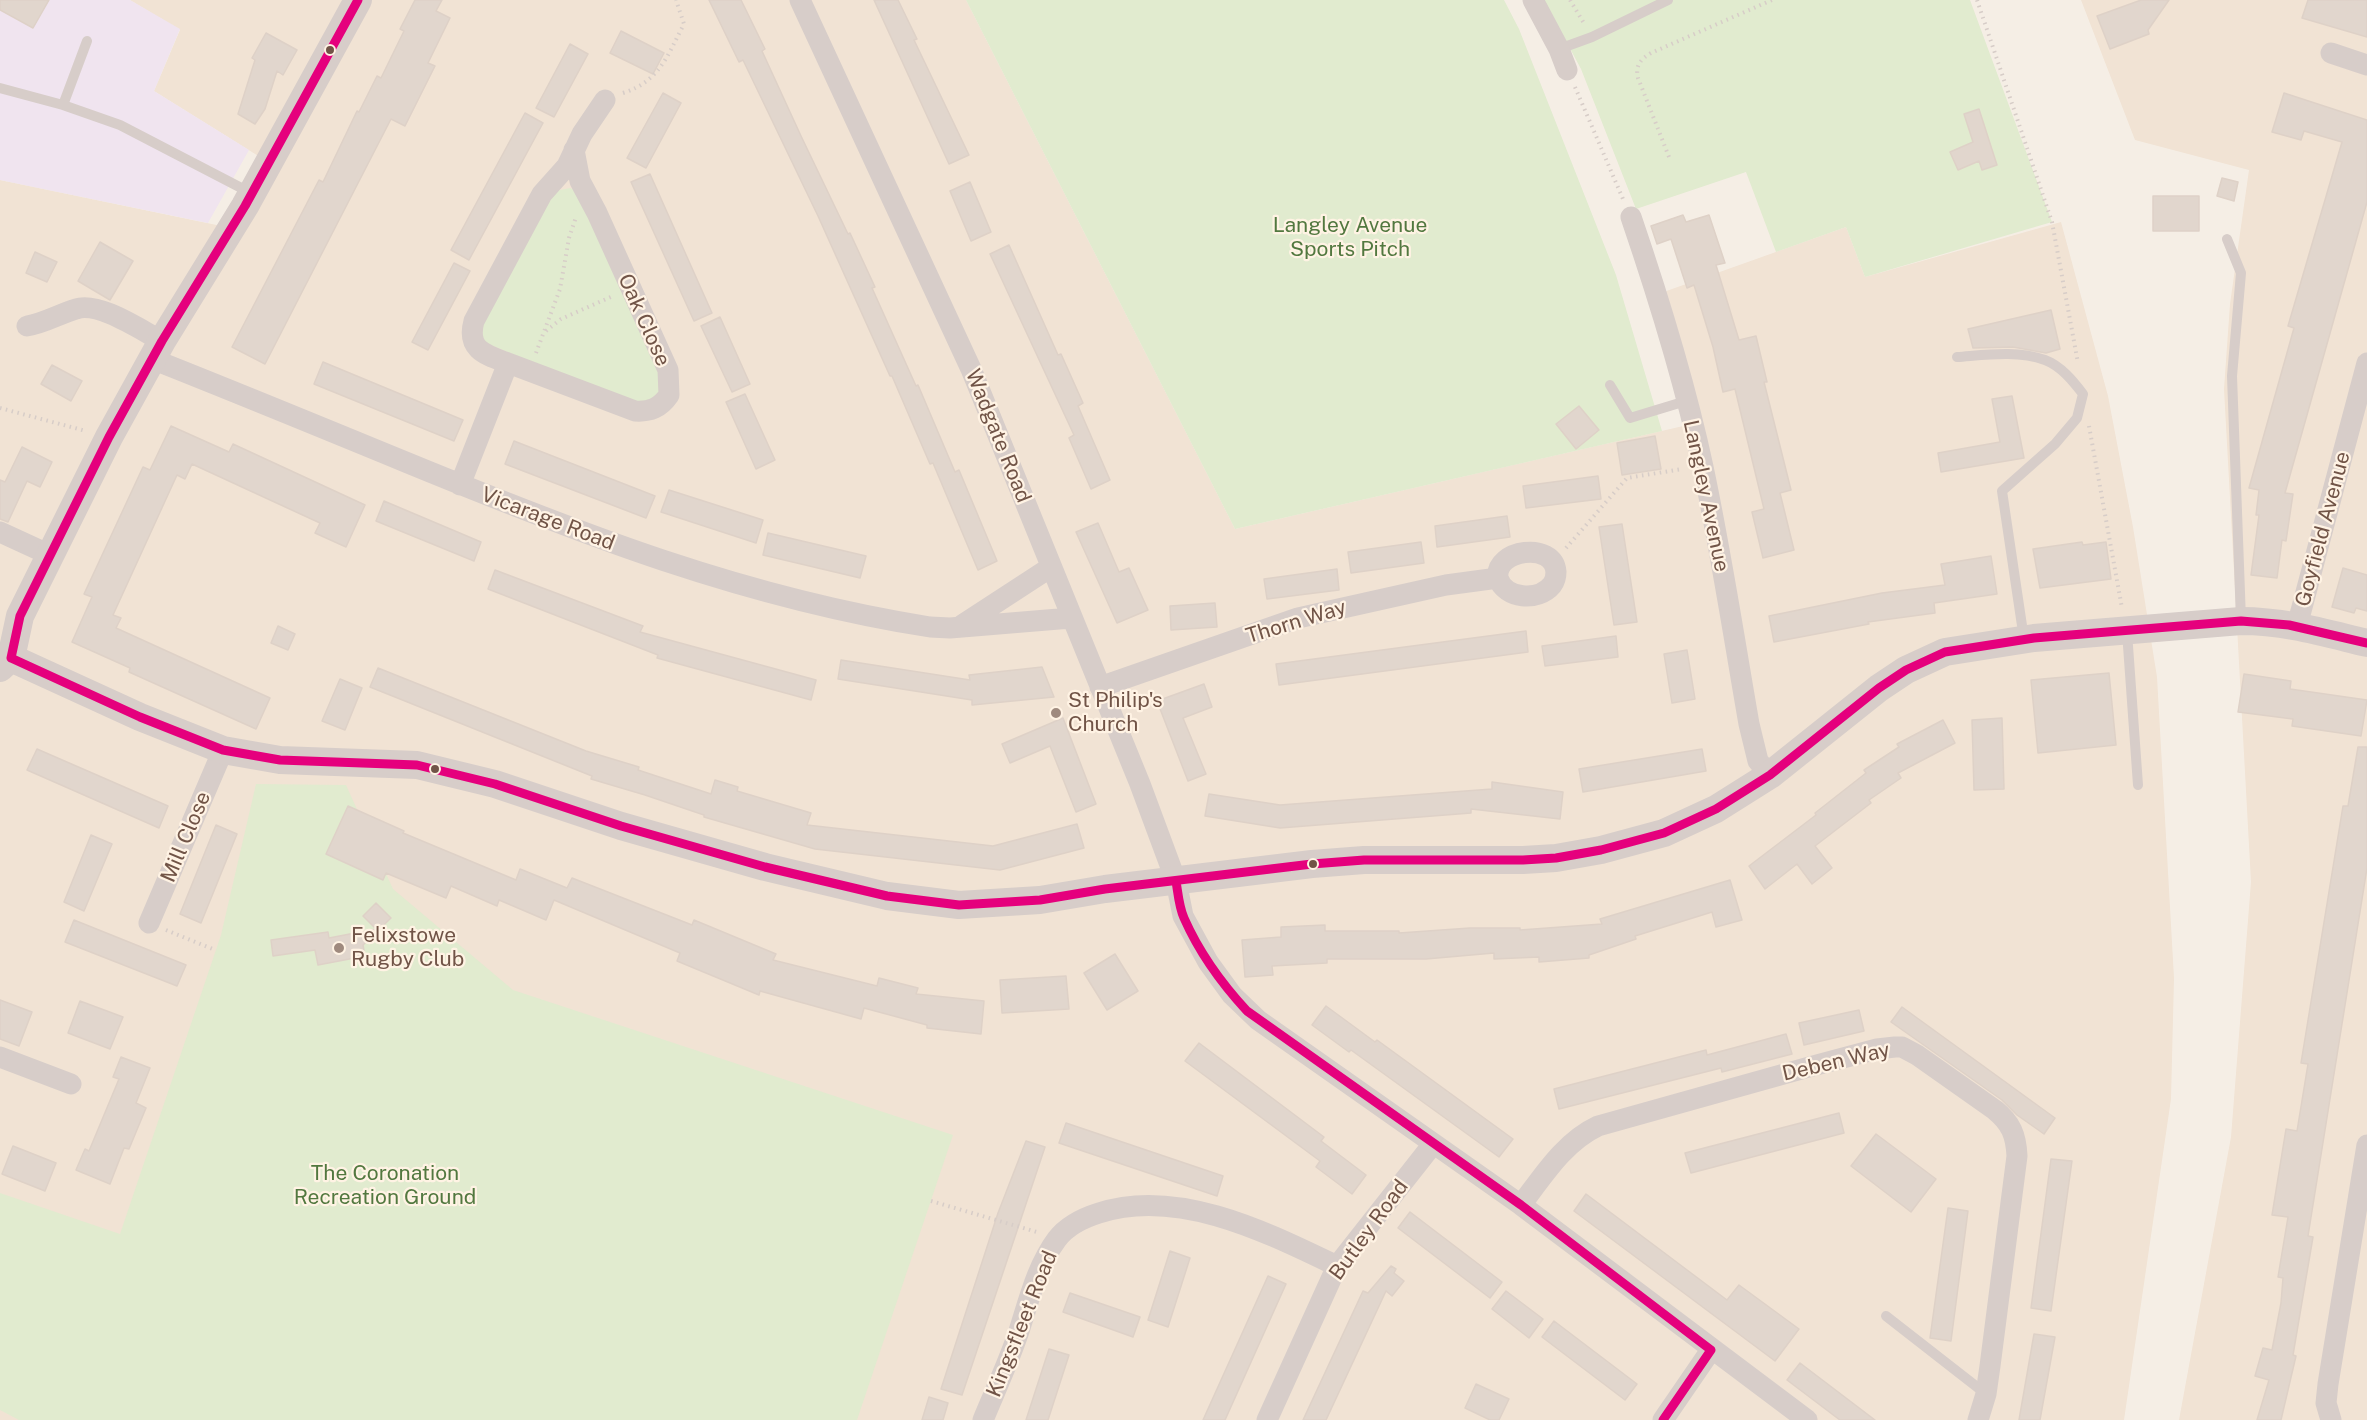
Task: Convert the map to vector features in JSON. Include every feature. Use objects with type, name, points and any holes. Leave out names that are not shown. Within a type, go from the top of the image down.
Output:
[{"type":"street","points":[[358,0],[251,194],[157,350],[109,437],[20,616],[6,663],[223,750],[280,760],[417,765],[495,784],[621,826],[714,853],[887,896],[959,905],[1040,900],[1105,889],[1332,862],[1523,860],[1588,853],[1644,839],[1716,809],[1770,775],[1860,702],[1906,670],[1945,652],[2024,639],[2236,621],[2262,621],[2297,626],[2367,643]]},
{"type":"street","name":"Wadgate Road","points":[[800,0],[971,369],[1176,881],[1183,916],[1197,944],[1232,995],[1247,1011],[1521,1205],[1807,1420]]},
{"type":"street","points":[[1533,0],[1559,49],[1567,70]]},
{"type":"street","points":[[2331,53],[2367,65]]},
{"type":"street","name":"Oak Close","points":[[574,150],[576,170],[668,370],[669,395],[659,406],[645,412],[635,411],[508,363],[477,348],[472,335],[474,321],[542,194],[562,173],[582,134],[605,100]]},
{"type":"street","name":"Langley Avenue","points":[[1631,217],[1658,294],[1703,466],[1749,724],[1758,761],[1770,775]]},
{"type":"street","name":"Vicarage Road","points":[[27,326],[39,324],[78,308],[90,308],[112,315],[157,350],[460,485],[614,544],[742,586],[919,625],[959,627],[1071,618]]},
{"type":"street","points":[[460,485],[508,363]]},
{"type":"street","name":"Goyfield Avenue","points":[[2297,626],[2367,363]]},
{"type":"street","points":[[0,532],[50,555]]},
{"type":"street","points":[[1543,553],[1552,560],[1556,568],[1555,580],[1548,589],[1524,596],[1505,589],[1498,578],[1499,568],[1511,556],[1543,553]]},
{"type":"street","points":[[959,627],[1051,567]]},
{"type":"street","name":"Thorn Way","points":[[1100,687],[1298,618],[1446,585],[1498,578]]},
{"type":"street","name":"Mill Close","points":[[149,923],[223,750]]},
{"type":"street","name":"Deben Way","points":[[1521,1205],[1566,1148],[1582,1134],[1598,1126],[1877,1049],[1902,1047],[1995,1110],[2005,1118],[2016,1137],[2017,1156],[2004,1271],[1986,1394],[1978,1420]]},
{"type":"street","points":[[0,1058],[70,1084]]},
{"type":"street","name":"Butley Road","points":[[1267,1420],[1337,1266],[1433,1144]]},
{"type":"street","points":[[2331,1420],[2326,1403],[2328,1384],[2367,1145]]},
{"type":"street","name":"Kingsfleet Road","points":[[983,1420],[1018,1333],[1038,1275],[1057,1239],[1071,1226],[1088,1217],[1130,1207],[1156,1206],[1207,1214],[1240,1223],[1337,1266]]},
{"type":"street","points":[[1664,1420],[1711,1350]]},
{"type":"lane","points":[[1559,49],[1592,37],[1668,0]]},
{"type":"lane","points":[[63,105],[87,41]]},
{"type":"lane","points":[[0,88],[63,105],[120,125],[251,194]]},
{"type":"lane","points":[[2227,239],[2241,273],[2232,376],[2236,621]]},
{"type":"lane","points":[[1957,357],[2009,354],[2046,360],[2066,374],[2083,393],[2077,418],[2055,444],[2002,491],[2024,639]]},
{"type":"lane","points":[[1610,385],[1630,418],[1686,401]]},
{"type":"lane","points":[[2136,631],[2138,785]]},
{"type":"lane","points":[[1886,1316],[1986,1394]]},
{"type":"path","points":[[605,100],[644,84],[662,66],[684,24],[675,0]]},
{"type":"path","points":[[1570,0],[1592,37]]},
{"type":"path","points":[[1669,157],[1638,78],[1639,63],[1651,53],[1772,0]]},
{"type":"path","points":[[1977,0],[2052,222],[2083,393],[2136,631]]},
{"type":"path","points":[[1567,70],[1631,217]]},
{"type":"path","points":[[528,371],[545,333],[560,289],[569,238],[585,191]]},
{"type":"path","points":[[545,333],[561,319],[630,288]]},
{"type":"path","points":[[0,408],[109,437]]},
{"type":"path","points":[[1552,560],[1570,544],[1627,477],[1703,466]]},
{"type":"path","points":[[149,923],[215,950]]},
{"type":"path","points":[[931,1201],[1057,1239]]},
{"type":"shaded area","points":[[0,0],[130,0],[180,29],[154,91],[249,150],[208,223],[0,180]]},
{"type":"shaded area","points":[[130,0],[966,0],[1235,529],[1692,424],[1658,294],[1846,227],[1865,277],[2061,222],[2108,396],[2133,527],[2157,677],[2174,978],[2171,1099],[2124,1420],[0,1420],[0,180],[231,228],[268,162],[154,91],[180,30]]},
{"type":"shaded area","points":[[2081,0],[2367,0],[2367,1420],[2179,1420],[2231,1137],[2251,882],[2224,389],[2230,304],[2249,170],[2135,140]]},
{"type":"green space","name":"Langley Avenue Sports Pitch","points":[[966,0],[1504,0],[1519,29],[1616,275],[1662,431],[1235,529]]},
{"type":"green space","points":[[1544,0],[1970,0],[2052,222],[1865,277],[1846,227],[1776,252],[1746,172],[1636,209],[1581,69]]},
{"type":"green space","points":[[570,188],[577,191],[663,372],[658,399],[635,405],[481,341],[481,321],[555,191]]},
{"type":"green space","name":"The Coronation Recreation Ground","points":[[256,784],[346,785],[393,889],[513,990],[953,1135],[857,1420],[19,1420],[0,1410],[0,1193],[120,1234],[221,935]]},
{"type":"building","points":[[0,0],[49,0],[33,28],[0,10]]},
{"type":"building","points":[[415,0],[442,0],[436,11],[450,18],[428,63],[435,66],[405,126],[391,119],[265,364],[232,347],[319,180],[323,182],[357,111],[359,112],[377,76],[381,78],[404,31],[400,29]]},
{"type":"building","points":[[709,0],[741,0],[765,49],[762,51],[801,136],[875,287],[872,288],[916,386],[918,385],[955,472],[959,470],[997,561],[978,570],[933,463],[930,464],[818,216],[743,60],[739,62]]},
{"type":"building","points":[[874,0],[898,0],[917,39],[914,40],[969,155],[949,164]]},
{"type":"building","points":[[2141,0],[2169,0],[2148,30],[2149,34],[2110,49],[2097,16]]},
{"type":"building","points":[[2308,0],[2367,0],[2367,37],[2302,18]]},
{"type":"building","points":[[621,31],[664,53],[653,74],[610,53]]},
{"type":"building","points":[[266,33],[297,50],[283,75],[277,71],[265,109],[255,124],[238,114],[255,60],[252,58]]},
{"type":"building","points":[[570,44],[588,54],[554,117],[536,108]]},
{"type":"building","points":[[663,93],[681,103],[646,168],[627,158]]},
{"type":"building","points":[[2284,93],[2367,120],[2367,202],[2285,493],[2293,494],[2286,541],[2282,540],[2277,578],[2251,575],[2259,515],[2256,515],[2259,490],[2249,488],[2294,328],[2288,326],[2342,142],[2304,131],[2301,140],[2272,132]]},
{"type":"building","points":[[1979,109],[1997,165],[1982,170],[1979,161],[1958,170],[1950,152],[1973,142],[1964,114]]},
{"type":"building","points":[[525,113],[543,123],[469,260],[451,250]]},
{"type":"building","points":[[650,174],[712,313],[694,321],[631,182]]},
{"type":"building","points":[[2222,178],[2238,182],[2234,201],[2217,196]]},
{"type":"building","points":[[970,182],[991,232],[971,241],[950,191]]},
{"type":"building","points":[[2153,196],[2199,196],[2199,231],[2153,231]]},
{"type":"building","points":[[1683,215],[1686,222],[1709,215],[1725,263],[1716,265],[1739,340],[1756,336],[1767,382],[1764,382],[1791,490],[1780,493],[1794,550],[1763,558],[1752,512],[1764,509],[1735,389],[1723,392],[1713,347],[1694,285],[1687,288],[1671,239],[1657,244],[1651,226]]},
{"type":"building","points":[[100,242],[133,261],[110,300],[78,281]]},
{"type":"building","points":[[1009,245],[1058,355],[1061,354],[1083,403],[1078,406],[1110,480],[1091,489],[1069,438],[1074,435],[990,254]]},
{"type":"building","points":[[35,252],[57,262],[47,282],[26,273]]},
{"type":"building","points":[[454,263],[470,271],[428,350],[412,342]]},
{"type":"building","points":[[2051,310],[2060,349],[2046,353],[2013,347],[1973,348],[1968,329]]},
{"type":"building","points":[[720,317],[750,384],[732,392],[701,326]]},
{"type":"building","points":[[323,362],[463,420],[454,441],[314,384]]},
{"type":"building","points":[[52,365],[82,381],[71,401],[41,384]]},
{"type":"building","points":[[745,394],[775,460],[756,469],[726,402]]},
{"type":"building","points":[[2012,396],[2024,458],[1941,472],[1938,453],[2000,442],[1992,399]]},
{"type":"building","points":[[1579,406],[1599,430],[1576,449],[1556,424]]},
{"type":"building","points":[[171,426],[229,452],[233,444],[365,505],[346,547],[315,533],[320,523],[192,464],[185,479],[177,475],[113,615],[121,618],[116,628],[270,698],[256,729],[129,672],[130,668],[72,642],[92,597],[84,594],[143,467],[150,470]]},
{"type":"building","points":[[1655,436],[1661,469],[1622,475],[1617,443]]},
{"type":"building","points":[[514,441],[655,496],[646,518],[505,464]]},
{"type":"building","points":[[22,447],[52,462],[40,487],[27,481],[8,522],[0,519],[0,480],[5,482]]},
{"type":"building","points":[[1598,476],[1601,499],[1526,508],[1523,486]]},
{"type":"building","points":[[669,490],[763,520],[756,543],[661,512]]},
{"type":"building","points":[[384,501],[481,542],[474,561],[376,521]]},
{"type":"building","points":[[1507,516],[1510,537],[1437,547],[1435,526]]},
{"type":"building","points":[[1098,523],[1119,572],[1129,568],[1148,610],[1117,623],[1076,532]]},
{"type":"building","points":[[1622,524],[1637,622],[1614,625],[1599,527]]},
{"type":"building","points":[[768,533],[866,556],[860,578],[763,555]]},
{"type":"building","points":[[1421,542],[1424,563],[1351,573],[1348,552]]},
{"type":"building","points":[[2082,542],[2083,545],[2106,542],[2111,579],[2040,588],[2033,549]]},
{"type":"building","points":[[1991,556],[1997,594],[1934,603],[1935,613],[1868,622],[1869,624],[1774,642],[1769,616],[1882,593],[1945,585],[1941,564]]},
{"type":"building","points":[[2343,568],[2367,575],[2367,611],[2356,608],[2354,613],[2332,607]]},
{"type":"building","points":[[1337,569],[1339,590],[1267,599],[1264,579]]},
{"type":"building","points":[[495,570],[643,626],[640,632],[816,680],[811,700],[657,658],[658,655],[488,589]]},
{"type":"building","points":[[1215,603],[1217,627],[1171,630],[1170,606]]},
{"type":"building","points":[[278,626],[295,634],[288,650],[271,643]]},
{"type":"building","points":[[1526,631],[1528,652],[1279,685],[1276,664]]},
{"type":"building","points":[[1616,636],[1618,657],[1545,666],[1542,646]]},
{"type":"building","points":[[1687,650],[1695,699],[1672,703],[1664,654]]},
{"type":"building","points":[[841,660],[970,680],[969,675],[1042,667],[1054,697],[972,705],[972,700],[838,679]]},
{"type":"building","points":[[378,668],[586,751],[639,767],[638,770],[711,794],[715,780],[738,787],[737,791],[811,813],[807,825],[993,846],[1077,824],[1084,848],[1000,870],[815,849],[704,817],[704,815],[645,795],[591,779],[592,776],[370,687]]},
{"type":"building","points":[[2109,673],[2116,745],[2038,753],[2031,680]]},
{"type":"building","points":[[2244,674],[2291,681],[2290,689],[2367,700],[2361,736],[2292,726],[2293,719],[2238,712]]},
{"type":"building","points":[[340,679],[362,688],[345,730],[322,721]]},
{"type":"building","points":[[1204,684],[1212,707],[1183,718],[1206,774],[1188,781],[1157,701]]},
{"type":"building","points":[[1063,718],[1096,804],[1076,812],[1050,746],[1010,763],[1002,744]]},
{"type":"building","points":[[2002,718],[2004,789],[1974,790],[1972,720]]},
{"type":"building","points":[[1943,720],[1955,743],[1898,773],[1901,778],[1869,800],[1871,803],[1815,846],[1832,868],[1812,884],[1797,864],[1765,889],[1749,866],[1816,815],[1815,813],[1866,773],[1864,770],[1899,747],[1897,744]]},
{"type":"building","points":[[2358,747],[2367,747],[2367,868],[2308,1236],[2313,1237],[2293,1355],[2296,1356],[2281,1420],[2257,1420],[2269,1380],[2255,1376],[2263,1348],[2272,1350],[2281,1303],[2283,1278],[2278,1277],[2288,1217],[2272,1215],[2286,1129],[2297,1131],[2308,1064],[2301,1063],[2343,806],[2348,806]]},
{"type":"building","points":[[37,749],[168,806],[159,828],[27,770]]},
{"type":"building","points":[[1702,749],[1706,771],[1583,792],[1579,769]]},
{"type":"building","points":[[1492,782],[1563,792],[1560,819],[1471,809],[1471,813],[1280,828],[1205,816],[1209,794],[1280,805],[1492,789]]},
{"type":"building","points":[[348,806],[404,831],[403,833],[516,880],[520,869],[567,888],[572,878],[692,925],[694,920],[776,954],[773,960],[877,986],[879,978],[918,988],[916,994],[984,1001],[981,1034],[927,1028],[927,1025],[864,1008],[861,1019],[760,991],[759,995],[677,961],[680,953],[554,900],[546,920],[499,900],[497,906],[451,886],[446,898],[386,873],[383,880],[326,854]]},
{"type":"building","points":[[216,825],[237,834],[201,923],[180,914]]},
{"type":"building","points":[[91,835],[112,844],[84,911],[64,902]]},
{"type":"building","points":[[1730,880],[1742,920],[1716,927],[1712,912],[1635,936],[1636,939],[1589,955],[1589,958],[1539,962],[1539,957],[1494,959],[1494,953],[1426,959],[1327,959],[1327,963],[1272,966],[1273,975],[1245,977],[1242,940],[1281,937],[1281,927],[1325,925],[1325,931],[1399,931],[1399,933],[1470,928],[1520,928],[1520,930],[1602,924],[1600,919]]},
{"type":"building","points":[[376,903],[391,918],[363,945],[365,956],[318,965],[315,950],[273,956],[271,940],[328,932],[329,938],[376,929],[363,916]]},
{"type":"building","points":[[74,920],[186,965],[177,986],[65,942]]},
{"type":"building","points":[[1115,954],[1138,991],[1107,1010],[1084,973]]},
{"type":"building","points":[[1066,976],[1069,1009],[1002,1013],[1000,980]]},
{"type":"building","points":[[0,1000],[32,1012],[19,1046],[0,1039]]},
{"type":"building","points":[[80,1001],[123,1017],[110,1049],[68,1033]]},
{"type":"building","points":[[1326,1006],[1375,1042],[1377,1040],[1513,1139],[1499,1157],[1351,1050],[1349,1052],[1312,1025]]},
{"type":"building","points":[[1902,1007],[2055,1118],[2044,1134],[2017,1115],[2002,1100],[1891,1022]]},
{"type":"building","points":[[1859,1010],[1864,1031],[1804,1045],[1799,1023]]},
{"type":"building","points":[[1786,1034],[1792,1054],[1722,1072],[1721,1068],[1559,1109],[1554,1089],[1706,1050],[1707,1055]]},
{"type":"building","points":[[1199,1043],[1324,1137],[1321,1141],[1366,1175],[1352,1194],[1316,1167],[1320,1161],[1185,1061]]},
{"type":"building","points":[[121,1057],[150,1068],[136,1103],[146,1108],[129,1149],[124,1148],[110,1184],[76,1170],[85,1149],[89,1151],[119,1079],[113,1077]]},
{"type":"building","points":[[1839,1113],[1844,1133],[1691,1173],[1685,1153]]},
{"type":"building","points":[[1066,1123],[1223,1176],[1217,1196],[1059,1143]]},
{"type":"building","points":[[1876,1134],[1936,1179],[1911,1212],[1851,1166]]},
{"type":"building","points":[[1026,1141],[1045,1147],[962,1395],[941,1389],[998,1213]]},
{"type":"building","points":[[13,1146],[56,1163],[45,1191],[2,1174]]},
{"type":"building","points":[[2051,1159],[2072,1161],[2051,1311],[2031,1308]]},
{"type":"building","points":[[1586,1194],[1727,1300],[1739,1285],[1799,1329],[1775,1361],[1574,1211]]},
{"type":"building","points":[[1948,1208],[1968,1211],[1951,1341],[1930,1338]]},
{"type":"building","points":[[1410,1212],[1502,1282],[1490,1298],[1398,1228]]},
{"type":"building","points":[[1170,1251],[1190,1258],[1168,1327],[1148,1320]]},
{"type":"building","points":[[1391,1266],[1396,1269],[1394,1273],[1404,1281],[1392,1296],[1386,1291],[1326,1420],[1303,1420],[1363,1291],[1368,1293]]},
{"type":"building","points":[[1268,1276],[1286,1284],[1225,1420],[1203,1420]]},
{"type":"building","points":[[1506,1291],[1543,1319],[1529,1338],[1492,1309]]},
{"type":"building","points":[[1070,1293],[1140,1317],[1133,1337],[1063,1312]]},
{"type":"building","points":[[1554,1321],[1637,1384],[1625,1400],[1542,1337]]},
{"type":"building","points":[[2034,1334],[2055,1337],[2040,1420],[2019,1420]]},
{"type":"building","points":[[1049,1349],[1069,1355],[1048,1420],[1026,1420]]},
{"type":"building","points":[[1800,1363],[1875,1420],[1840,1420],[1787,1380]]},
{"type":"building","points":[[1476,1384],[1509,1399],[1499,1420],[1490,1420],[1465,1408]]},
{"type":"building","points":[[929,1397],[948,1403],[943,1420],[922,1420]]},
{"type":"transit line","points":[[11,658],[20,616],[109,437],[162,341],[245,206],[358,0]]},
{"type":"transit line","points":[[11,658],[140,717],[223,750],[280,760],[417,765],[495,784],[621,826],[765,867],[887,896],[959,905],[1040,900],[1105,889],[1312,864],[1364,860],[1523,860],[1556,858],[1601,850],[1664,833],[1716,809],[1770,775],[1879,688],[1906,670],[1945,652],[2034,638],[2241,621],[2289,625],[2367,643]]},
{"type":"transit line","points":[[1176,881],[1182,914],[1190,931],[1220,979],[1247,1011],[1521,1205],[1711,1350]]},
{"type":"transit line","points":[[1663,1420],[1711,1350]]},
{"type":"place","name":"St Philip's Church","points":[[1056,713]]},
{"type":"place","name":"Felixstowe Rugby Club","points":[[339,948]]}]
